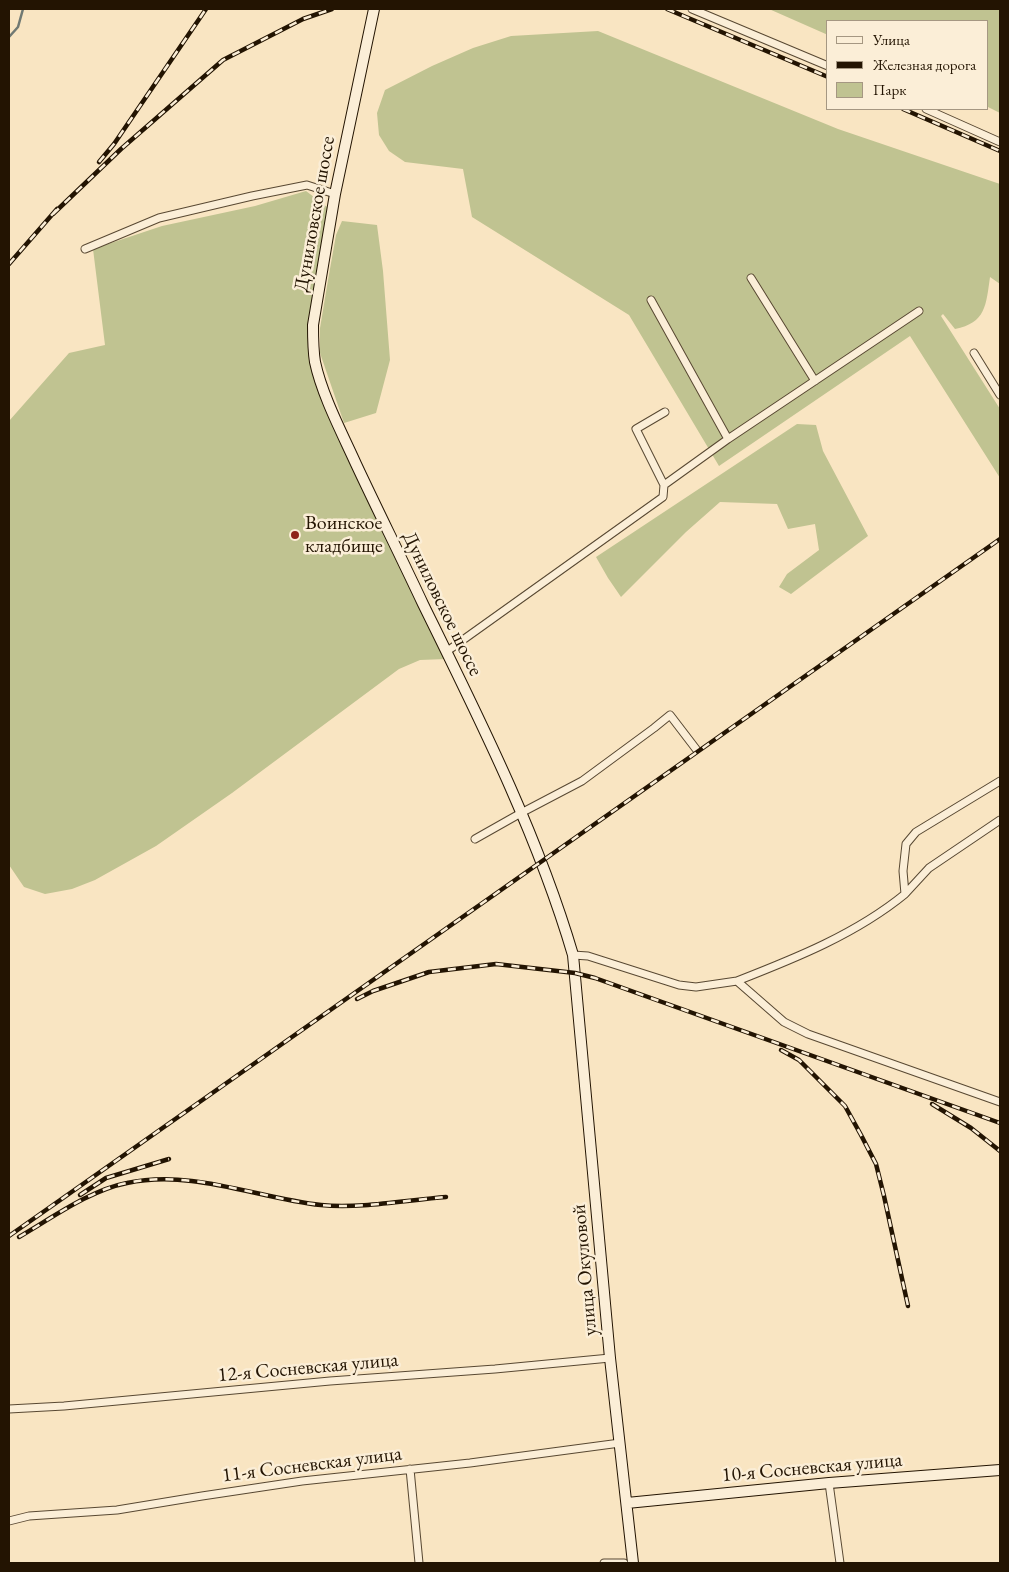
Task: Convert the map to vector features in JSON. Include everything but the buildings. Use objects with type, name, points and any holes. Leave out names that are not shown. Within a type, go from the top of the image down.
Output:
[{"type":"street","name":"Дуниловское шоссе","points":[[374,9],[335,194],[313,325],[313,346],[316,363],[320,379],[347,444],[481,723],[521,813],[554,893],[573,955],[575,973]]},
{"type":"street","points":[[692,9],[826,65]]},
{"type":"street","points":[[928,110],[1000,142]]},
{"type":"street","points":[[85,249],[159,218],[252,196],[307,185],[335,194]]},
{"type":"street","points":[[751,278],[814,381]]},
{"type":"street","points":[[651,300],[728,439]]},
{"type":"street","points":[[664,485],[728,439],[919,311]]},
{"type":"street","points":[[974,352],[1000,395]]},
{"type":"street","points":[[446,652],[663,497],[664,485],[636,429],[665,412]]},
{"type":"street","points":[[475,839],[582,781],[670,714],[696,749]]},
{"type":"street","points":[[905,894],[903,871],[906,844],[916,832],[1000,781]]},
{"type":"street","points":[[573,955],[588,956],[679,985],[696,987],[737,981],[796,958],[883,912],[905,894],[929,868],[1000,820]]},
{"type":"street","name":"улица Окуловой","points":[[575,973],[610,1358],[633,1563]]},
{"type":"street","points":[[737,981],[784,1022],[808,1034],[1000,1102]]},
{"type":"street","name":"12-я Сосневская улица","points":[[9,1409],[255,1390],[330,1381],[610,1358]]},
{"type":"street","name":"11-я Сосневская улица","points":[[9,1520],[117,1510],[302,1482],[470,1463],[620,1443]]},
{"type":"street","points":[[410,1469],[419,1563]]},
{"type":"street","name":"10-я Сосневская улица","points":[[627,1503],[829,1483],[1000,1470]]},
{"type":"street","points":[[829,1483],[840,1563]]},
{"type":"street","points":[[604,1563],[624,1563]]},
{"type":"green space","points":[[769,9],[1000,9],[1000,113],[989,108],[989,20],[826,20],[826,34]]},
{"type":"green space","points":[[598,31],[838,129],[1000,184],[1000,284],[990,277],[983,311],[973,322],[955,329],[943,314],[941,316],[1000,409],[1000,478],[910,336],[719,466],[629,315],[472,217],[463,169],[405,162],[389,151],[379,135],[377,113],[385,90],[432,66],[473,48],[511,36]]},
{"type":"green space","points":[[306,191],[331,210],[309,347],[446,659],[420,660],[399,669],[232,793],[156,846],[95,880],[72,889],[45,894],[24,887],[9,865],[9,421],[69,353],[105,345],[93,249],[162,226],[255,206]]},
{"type":"green space","points":[[342,221],[377,225],[383,271],[390,360],[376,413],[344,423],[320,353],[320,328],[328,280],[336,235]]},
{"type":"green space","points":[[797,424],[816,425],[823,451],[868,536],[791,594],[779,587],[787,574],[819,550],[815,524],[788,529],[777,504],[720,502],[686,532],[621,597],[596,557]]},
{"type":"waterway","points":[[9,37],[18,27],[23,9]]},
{"type":"railway","points":[[99,162],[114,144],[206,9]]},
{"type":"railway","points":[[53,214],[121,149],[223,60],[303,19],[332,9]]},
{"type":"railway","points":[[667,9],[826,76]]},
{"type":"railway","points":[[905,110],[1000,151]]},
{"type":"railway","points":[[9,264],[57,209]]},
{"type":"railway","points":[[9,1236],[1000,539]]},
{"type":"railway","points":[[357,999],[373,991],[429,972],[496,964],[575,973],[595,978],[1000,1123]]},
{"type":"railway","points":[[781,1050],[799,1060],[845,1106],[876,1164],[908,1306]]},
{"type":"railway","points":[[932,1104],[971,1128],[1000,1151]]},
{"type":"railway","points":[[80,1195],[106,1178],[169,1159]]},
{"type":"railway","points":[[19,1237],[85,1198],[127,1183],[151,1180],[200,1182],[297,1201],[336,1206],[367,1205],[446,1197]]},
{"type":"place","name":"Воинское кладбище","points":[[295,535]]}]
